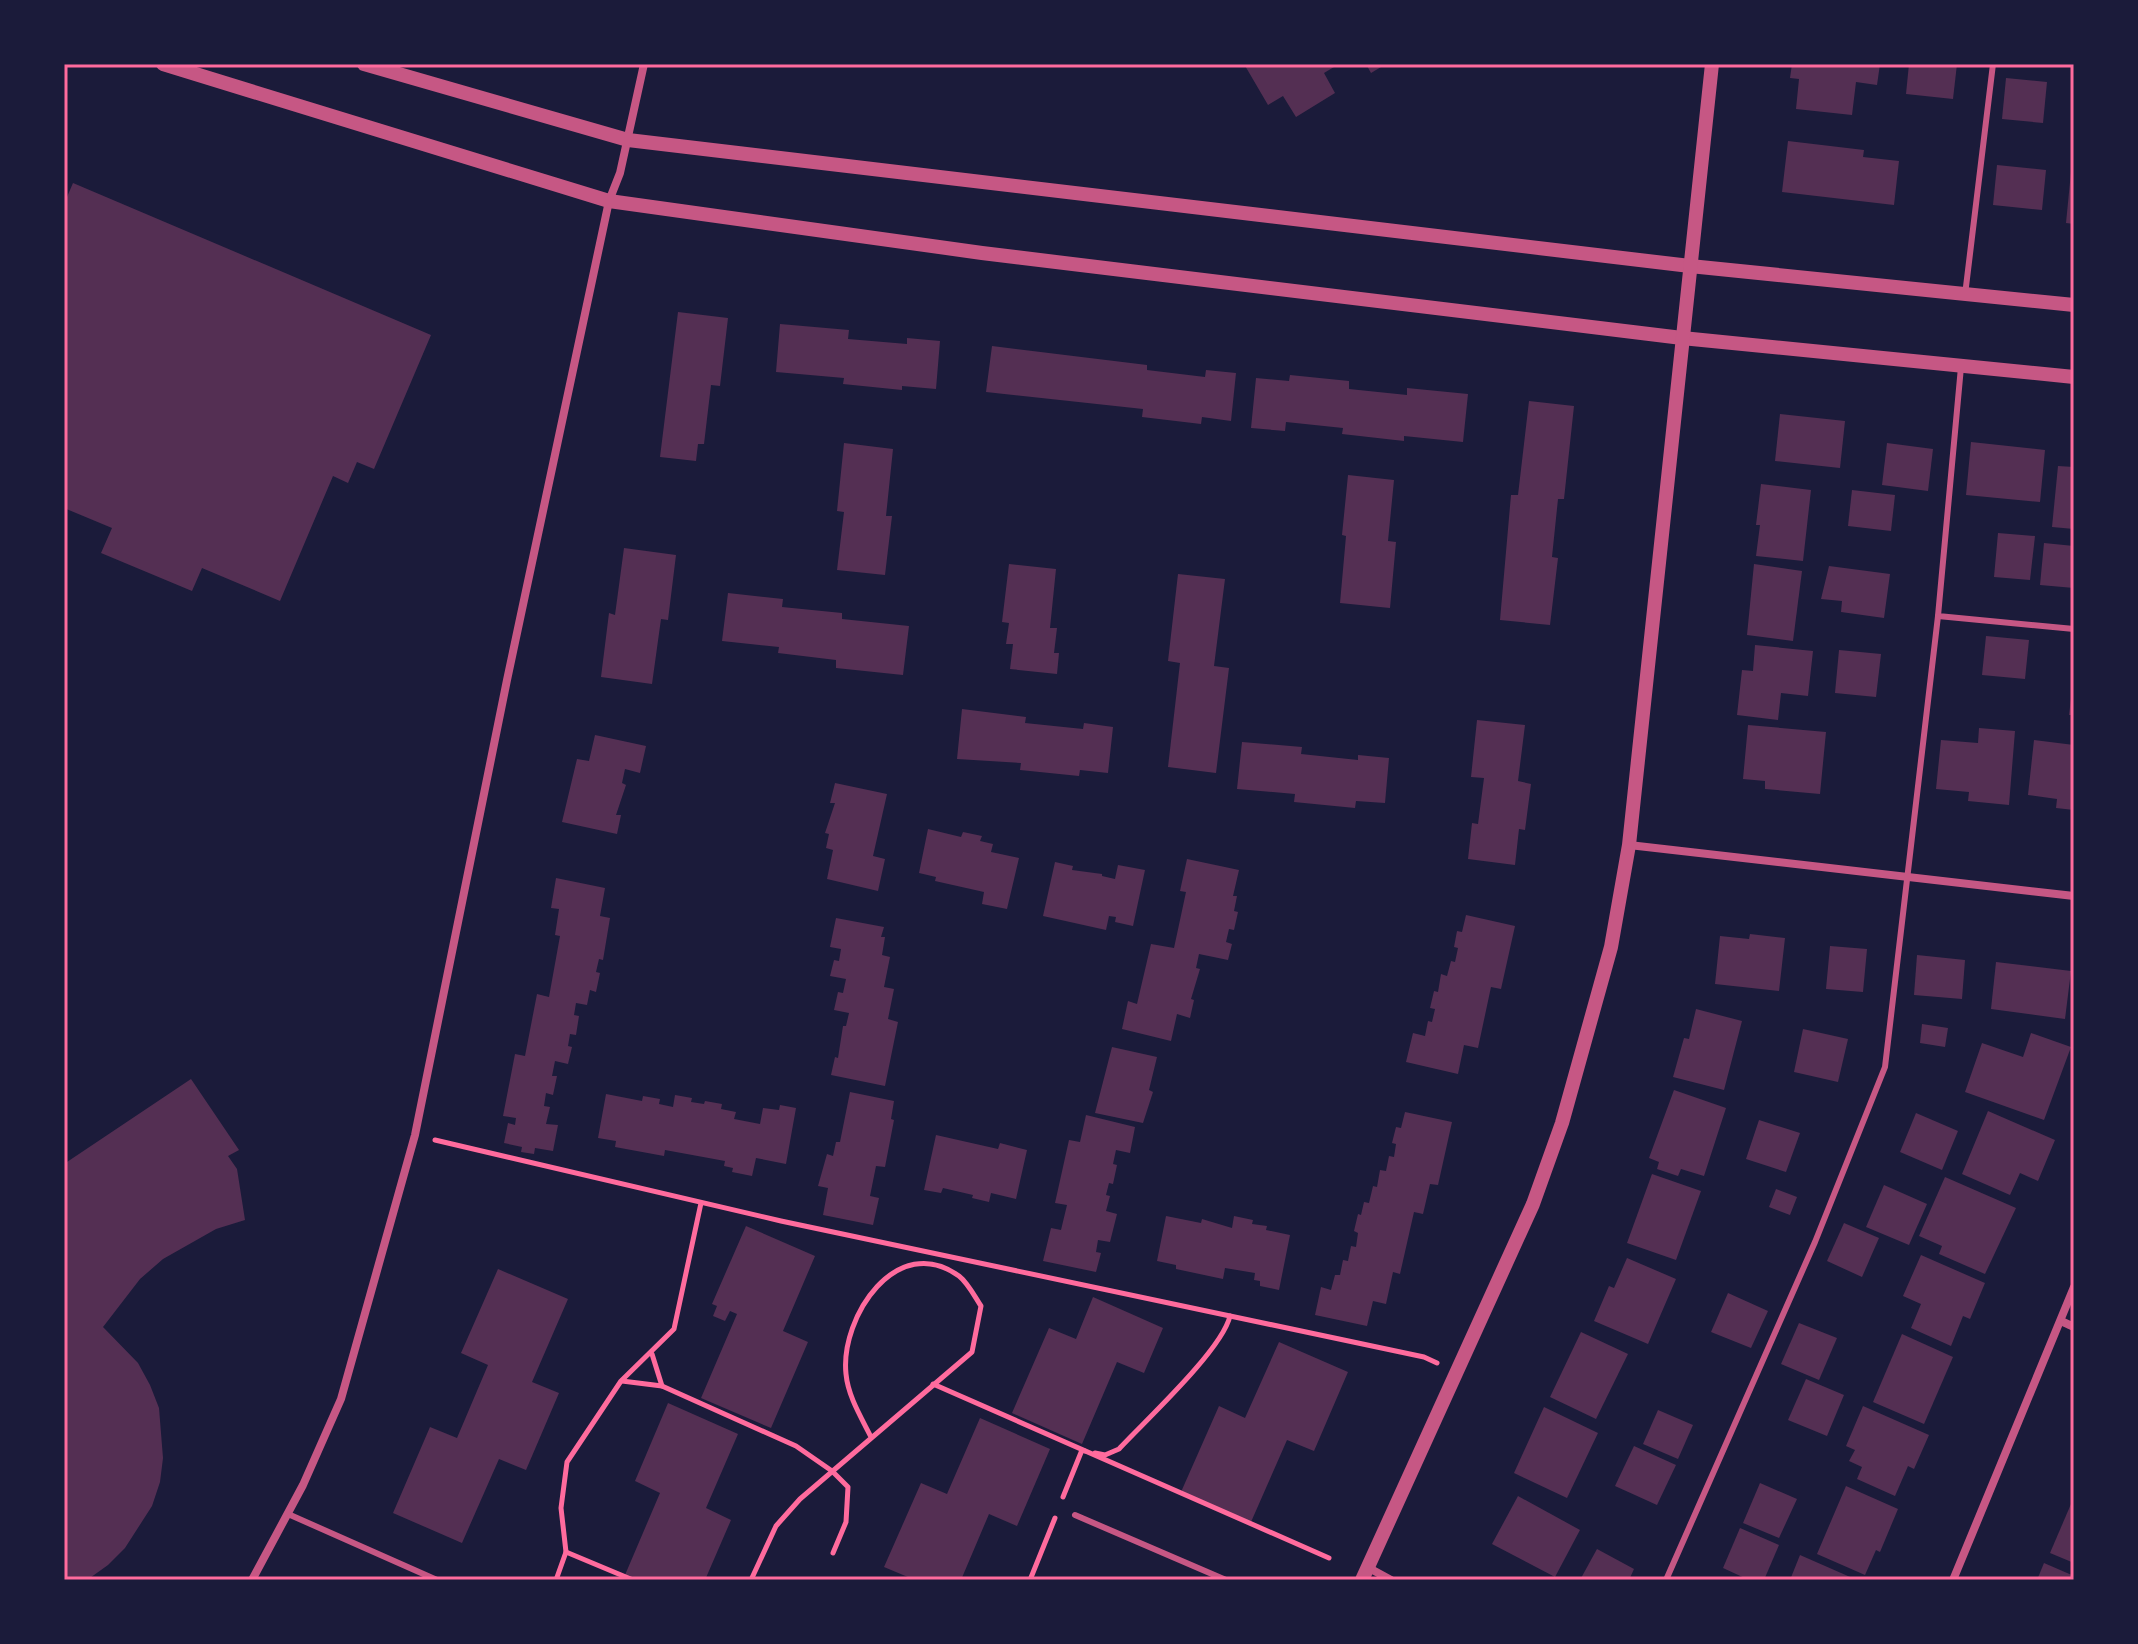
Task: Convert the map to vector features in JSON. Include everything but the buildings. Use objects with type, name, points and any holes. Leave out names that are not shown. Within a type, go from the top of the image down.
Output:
[{"type":"street","points":[[163,64],[609,201],[982,253],[1682,338],[2074,377]]},
{"type":"street","points":[[364,64],[628,140],[1690,266],[2074,305]]},
{"type":"street","points":[[252,1580],[288,1514],[341,1399],[415,1135],[507,680],[609,201],[620,173],[644,64]]},
{"type":"street","points":[[1391,1580],[1365,1574],[1459,1373],[1533,1204],[1562,1123],[1611,947],[1629,845],[1712,64]]},
{"type":"street","points":[[1629,845],[2074,896]]},
{"type":"street","points":[[1953,1580],[2074,1287]]},
{"type":"street","points":[[2061,1321],[2074,1327]]},
{"type":"lane","points":[[1965,295],[1993,64]]},
{"type":"lane","points":[[1666,1580],[1815,1242],[1885,1067],[1938,616],[1961,367]]},
{"type":"lane","points":[[1938,616],[2074,629]]},
{"type":"lane","points":[[288,1514],[437,1580]]},
{"type":"lane","points":[[1075,1515],[1226,1580]]},
{"type":"path","points":[[415,1135],[701,1203],[1424,1357],[1459,1373]]},
{"type":"path","points":[[556,1580],[566,1552],[561,1508],[567,1462],[621,1381],[652,1354],[674,1329],[701,1203]]},
{"type":"path","points":[[751,1580],[776,1526],[800,1499],[972,1352],[981,1306],[961,1277],[937,1264],[910,1265],[893,1271],[870,1293],[851,1332],[845,1371],[849,1392],[871,1437]]},
{"type":"path","points":[[1082,1450],[1105,1455],[1119,1449],[1213,1348],[1227,1328],[1230,1316]]},
{"type":"path","points":[[652,1354],[662,1386]]},
{"type":"path","points":[[621,1381],[662,1386],[796,1446],[832,1471],[848,1487],[846,1522],[833,1553]]},
{"type":"path","points":[[933,1384],[1329,1558]]},
{"type":"path","points":[[1030,1580],[1082,1450]]},
{"type":"path","points":[[566,1552],[633,1580]]}]
